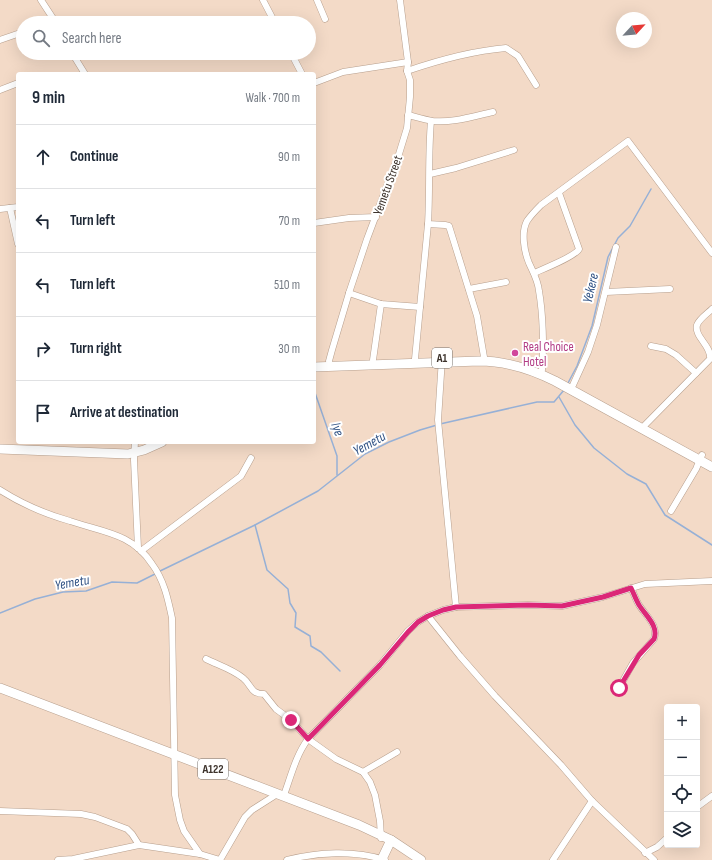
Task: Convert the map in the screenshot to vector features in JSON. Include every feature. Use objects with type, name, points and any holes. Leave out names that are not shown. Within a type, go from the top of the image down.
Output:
[{"type":"highway","name":"A1","points":[[316,362],[330,364],[484,357],[510,360],[542,370],[701,458],[712,467]]},
{"type":"highway","name":"A1","points":[[316,367],[373,360],[415,359],[484,361],[504,363],[532,371],[568,385]]},
{"type":"highway","points":[[0,444],[112,449],[135,448],[153,444]]},
{"type":"highway","points":[[0,449],[118,454],[145,444]]},
{"type":"highway","name":"A1","points":[[701,458],[712,460]]},
{"type":"highway","name":"A122","points":[[0,688],[381,837]]},
{"type":"highway","name":"A122","points":[[0,692],[284,795],[381,837],[421,860]]},
{"type":"highway","points":[[384,860],[390,842]]},
{"type":"highway","name":"A122","points":[[390,842],[413,860]]},
{"type":"street","points":[[41,0],[50,16]]},
{"type":"street","points":[[263,0],[271,16]]},
{"type":"street","points":[[317,0],[325,19]]},
{"type":"street","name":"Yemetu Street","points":[[330,364],[332,350],[349,292],[407,128],[410,80],[407,71],[408,62],[400,0]]},
{"type":"street","points":[[0,40],[16,34]]},
{"type":"street","points":[[407,71],[433,62],[471,52],[506,48],[518,56],[536,85]]},
{"type":"street","points":[[76,60],[84,72]]},
{"type":"street","points":[[295,60],[301,72]]},
{"type":"street","points":[[316,82],[343,72],[408,62]]},
{"type":"street","points":[[0,90],[16,84]]},
{"type":"street","points":[[408,115],[431,121],[454,120],[493,112]]},
{"type":"street","points":[[415,359],[428,224],[430,174],[429,147],[431,121]]},
{"type":"street","points":[[542,370],[543,350],[540,292],[525,252],[524,227],[534,212],[628,141],[712,253]]},
{"type":"street","points":[[430,174],[456,168],[514,150]]},
{"type":"street","points":[[534,273],[571,256],[578,252],[579,249],[559,193]]},
{"type":"street","points":[[0,209],[16,207]]},
{"type":"street","points":[[10,208],[16,235]]},
{"type":"street","points":[[316,223],[349,218],[376,217]]},
{"type":"street","points":[[428,224],[449,226],[477,316],[484,357]]},
{"type":"street","points":[[568,385],[588,352],[606,292],[616,247]]},
{"type":"street","points":[[469,289],[506,282]]},
{"type":"street","points":[[606,292],[670,289]]},
{"type":"street","points":[[349,292],[381,304],[420,307]]},
{"type":"street","points":[[373,360],[381,304]]},
{"type":"street","points":[[643,426],[712,356],[711,351],[697,330],[697,326],[712,309]]},
{"type":"street","points":[[651,346],[666,349],[676,355],[696,373]]},
{"type":"street","points":[[442,360],[438,420],[456,607]]},
{"type":"street","points":[[135,448],[140,550]]},
{"type":"street","points":[[140,550],[241,476],[252,458]]},
{"type":"street","points":[[671,511],[701,458]]},
{"type":"street","points":[[0,490],[15,500],[41,511],[71,522],[116,534],[140,550],[156,569],[167,594],[172,618],[176,795],[180,820],[184,831],[200,854]]},
{"type":"street","points":[[284,795],[296,762],[308,739],[380,665],[408,632],[418,622],[428,616],[456,607],[528,605],[562,606],[603,597],[645,584],[712,581]]},
{"type":"street","points":[[619,688],[633,663],[656,635],[654,625],[639,605],[631,588]]},
{"type":"street","points":[[428,616],[495,696],[592,801],[654,860]]},
{"type":"street","points":[[206,659],[234,672],[245,679],[253,691],[259,694],[264,694],[276,709],[291,720],[308,739],[336,759],[363,772],[370,782],[375,795],[381,837]]},
{"type":"street","points":[[363,772],[397,752]]},
{"type":"street","points":[[58,860],[73,859],[140,845],[200,854],[220,860],[245,817],[274,796]]},
{"type":"street","points":[[700,805],[712,796]]},
{"type":"street","points":[[553,860],[592,801]]},
{"type":"street","points":[[0,811],[81,814],[95,816],[127,829],[140,845]]},
{"type":"street","points":[[645,853],[658,847],[664,841]]},
{"type":"street","points":[[287,860],[322,853],[357,855],[384,860]]},
{"type":"waterway","name":"Yekere","points":[[568,383],[577,366],[592,326],[608,257],[618,238],[630,226],[651,189]]},
{"type":"waterway","name":"Yemetu","points":[[440,424],[537,402],[554,402],[564,390]]},
{"type":"waterway","name":"Iye","points":[[316,396],[337,456],[337,475]]},
{"type":"waterway","name":"Yemetu","points":[[559,397],[575,425],[594,448],[627,474],[646,484],[665,515],[712,545]]},
{"type":"waterway","name":"Yemetu","points":[[158,572],[255,525],[318,491],[365,454],[389,442],[437,425]]},
{"type":"waterway","points":[[255,525],[267,570],[288,589],[290,603],[296,613],[295,627],[310,636],[311,646],[321,652],[340,671]]},
{"type":"waterway","name":"Yemetu","points":[[0,613],[35,599],[63,592],[86,591],[112,582],[137,583],[155,574]]},
{"type":"place","name":"Real Choice Hotel","points":[[515,353]]},
{"type":"route","points":[[291,720],[308,739],[380,665],[418,622],[443,610],[456,607],[528,605],[562,606],[586,602],[631,588],[639,605],[654,625],[656,635],[633,663],[619,688]]}]
